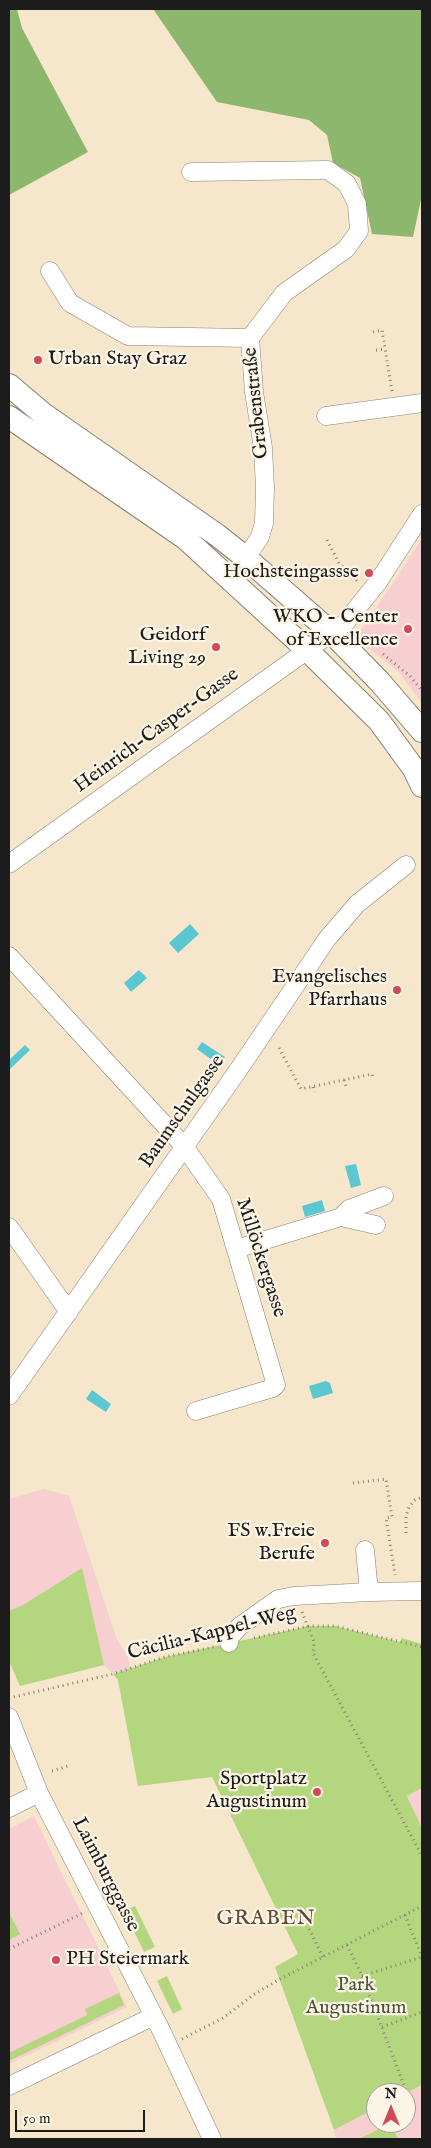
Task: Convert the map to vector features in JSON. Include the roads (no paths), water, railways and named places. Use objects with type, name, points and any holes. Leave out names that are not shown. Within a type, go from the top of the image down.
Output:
[{"type":"main road","points":[[9,385],[42,413],[246,558],[332,633],[379,681],[422,731]]},
{"type":"main road","points":[[9,417],[185,538],[306,649],[379,721],[414,768],[422,786]]},
{"type":"street","name":"Grabenstraße","points":[[191,172],[328,170],[347,184],[357,204],[359,231],[346,249],[284,293],[250,338],[254,392],[263,448],[265,488],[262,530],[260,537],[246,558]]},
{"type":"street","points":[[50,271],[70,303],[128,336],[250,338]]},
{"type":"street","points":[[326,416],[422,403]]},
{"type":"street","name":"Heinrich-Casper-Gasse","points":[[9,864],[306,649],[345,623],[378,582],[422,514]]},
{"type":"street","name":"Baumschulgasse","points":[[9,1396],[327,939],[357,904],[406,865]]},
{"type":"street","name":"Millöckergasse","points":[[9,956],[184,1146],[220,1199],[276,1385],[273,1388],[196,1411]]},
{"type":"street","points":[[342,1217],[349,1209],[384,1196]]},
{"type":"street","points":[[236,1249],[342,1217],[376,1225]]},
{"type":"street","points":[[9,1227],[69,1312]]},
{"type":"street","points":[[365,1550],[369,1592]]},
{"type":"street","points":[[229,1643],[229,1638],[240,1626],[278,1599],[294,1596],[369,1592],[422,1592]]},
{"type":"street","name":"Laimburggasse","points":[[9,1717],[39,1793],[154,2016],[212,2139]]},
{"type":"street","points":[[9,1808],[39,1793]]},
{"type":"street","points":[[9,2086],[154,2016]]},
{"type":"water","points":[[190,924],[199,934],[178,953],[169,943]]},
{"type":"water","points":[[139,970],[147,978],[131,992],[124,983]]},
{"type":"water","points":[[202,1042],[225,1057],[219,1065],[197,1049]]},
{"type":"water","points":[[25,1045],[30,1050],[9,1070],[9,1060]]},
{"type":"water","points":[[356,1164],[361,1185],[351,1188],[345,1166]]},
{"type":"water","points":[[322,1200],[325,1211],[305,1217],[302,1206]]},
{"type":"water","points":[[326,1381],[330,1383],[333,1393],[313,1399],[309,1386]]},
{"type":"water","points":[[92,1390],[111,1404],[106,1412],[86,1399]]},
{"type":"place","name":"Urban Stay Graz","points":[[38,360]]},
{"type":"place","name":"Hochsteingassse","points":[[369,573]]},
{"type":"place","name":"WKO - Center of Excellence","points":[[408,629]]},
{"type":"place","name":"Geidorf Living 29","points":[[216,647]]},
{"type":"place","name":"Evangelisches Pfarrhaus","points":[[397,990]]},
{"type":"place","name":"FS w.Freie Berufe","points":[[325,1543]]},
{"type":"place","name":"Sportplatz Augustinum","points":[[317,1792]]},
{"type":"place","name":"PH Steiermark","points":[[56,1960]]},
{"type":"district","name":"GRABEN","points":[[266,1920]]},
{"type":"park label","name":"Park Augustinum","points":[[356,1998]]}]
